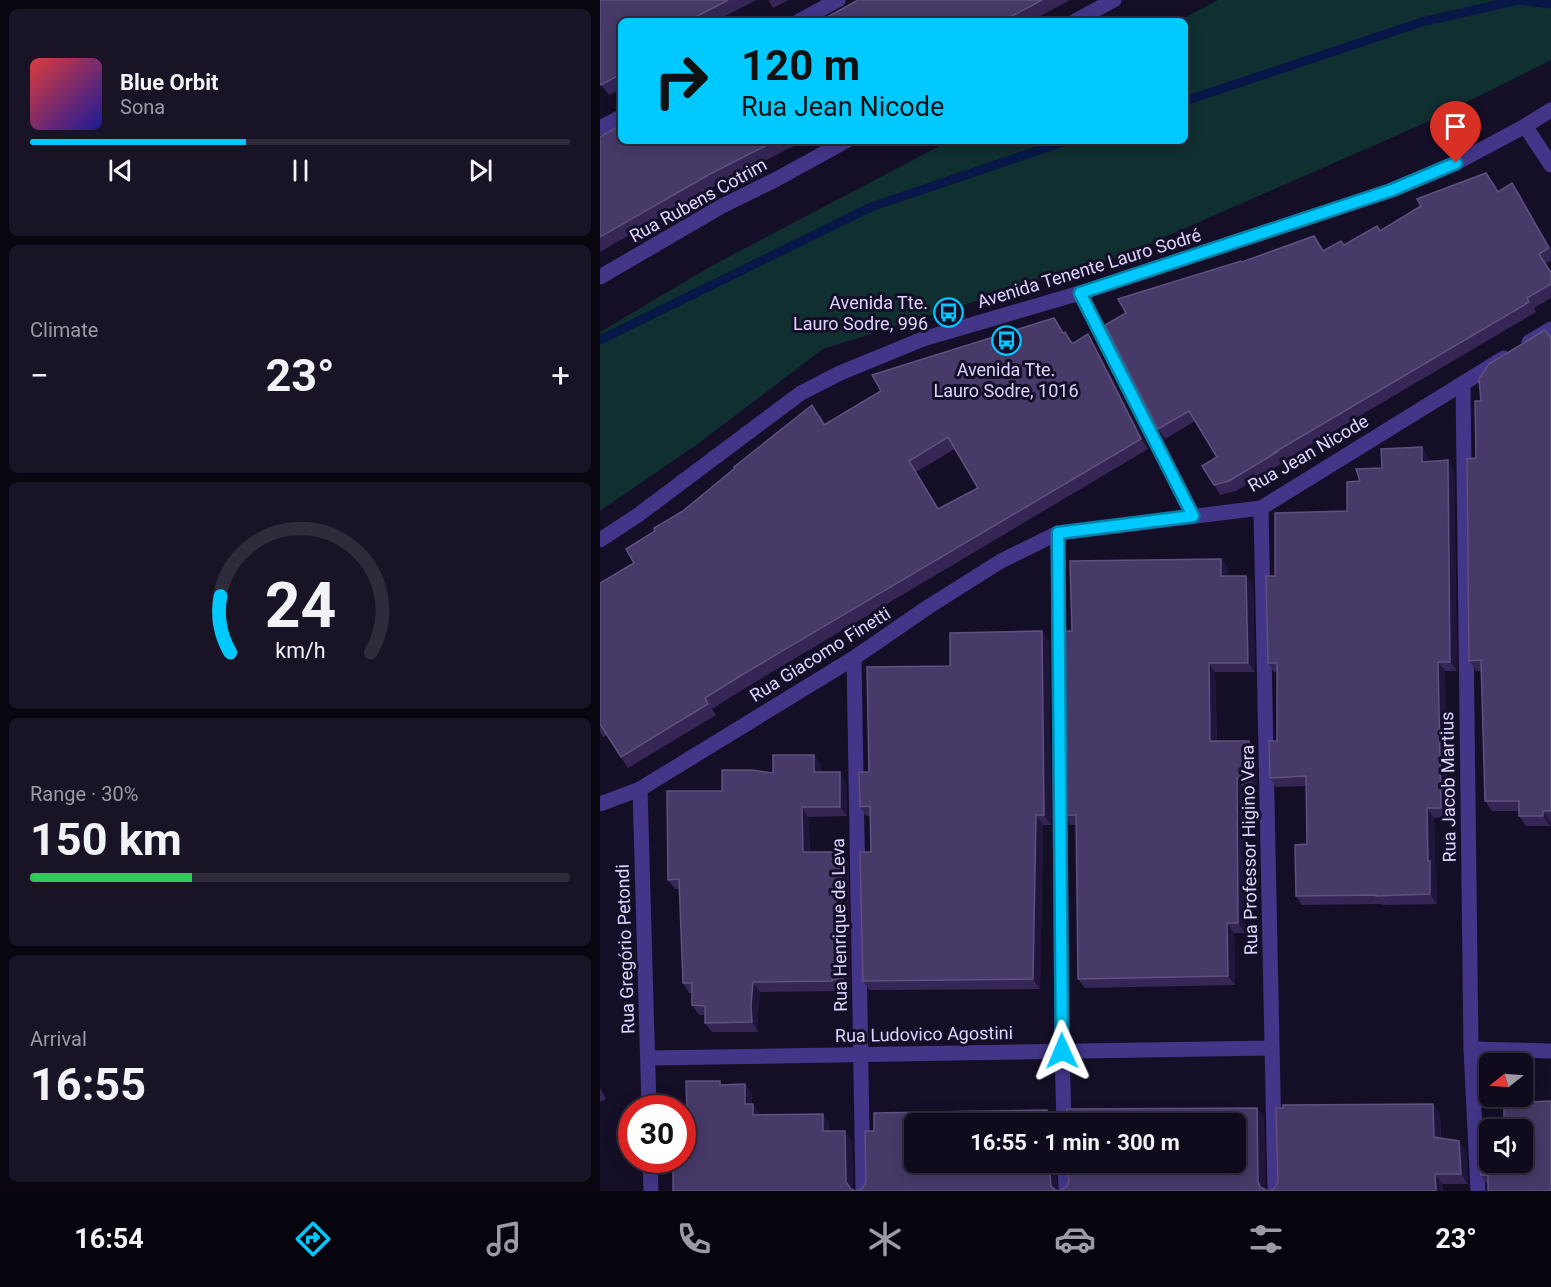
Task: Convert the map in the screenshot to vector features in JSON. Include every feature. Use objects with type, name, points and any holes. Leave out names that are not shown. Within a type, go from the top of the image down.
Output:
[{"type":"street","points":[[805,18],[838,0]]},
{"type":"street","points":[[1081,18],[1114,0]]},
{"type":"street","name":"Avenida Tenente Lauro Sodré","points":[[600,540],[638,515],[801,393],[840,373],[923,339],[1080,293],[1392,190],[1456,163],[1551,110]]},
{"type":"street","points":[[600,128],[618,119]]},
{"type":"street","points":[[1525,126],[1551,165]]},
{"type":"street","name":"Rua Rubens Cotrim","points":[[600,277],[722,206],[841,144]]},
{"type":"street","points":[[1080,293],[1193,516]]},
{"type":"street","name":"Rua Jean Nicode","points":[[1058,533],[1261,508],[1551,329]]},
{"type":"street","name":"Rua Jacob Martius","points":[[1463,383],[1471,1050],[1478,1191]]},
{"type":"street","name":"Rua Professor Higino Vera","points":[[1261,508],[1275,1191]]},
{"type":"street","points":[[1058,533],[1064,1113]]},
{"type":"street","name":"Rua Giacomo Finetti","points":[[600,804],[640,789],[854,658],[1000,561],[1058,533]]},
{"type":"street","name":"Rua Henrique de Leva","points":[[854,658],[863,1191]]},
{"type":"street","name":"Rua Gregório Petondi","points":[[640,789],[649,1095]]},
{"type":"street","name":"Rua Ludovico Agostini","points":[[648,1058],[1272,1048]]},
{"type":"street","points":[[1471,1050],[1551,1051]]},
{"type":"street","points":[[650,1173],[651,1191]]},
{"type":"street","points":[[1065,1173],[1066,1191]]},
{"type":"green space","points":[[1218,0],[1551,0],[1551,60],[1425,123],[1124,255],[823,349],[699,443],[600,511],[600,332],[713,265],[943,144],[1188,144],[1188,18],[1184,18]]},
{"type":"building","points":[[600,0],[728,0],[694,18],[618,18],[618,76],[601,85]]},
{"type":"building","points":[[858,0],[1042,0],[1009,18],[825,18]]},
{"type":"building","points":[[618,127],[618,144],[769,144],[710,174],[600,237],[600,137]]},
{"type":"building","points":[[1486,173],[1498,192],[1512,183],[1549,248],[1539,254],[1551,273],[1551,284],[1527,298],[1529,302],[1229,481],[1214,485],[1202,466],[1217,457],[1189,411],[1158,429],[1105,325],[1126,313],[1118,299],[1242,262],[1314,236],[1323,251],[1341,241],[1344,245],[1377,226],[1380,231],[1421,206],[1417,199]]},
{"type":"building","points":[[1054,318],[1072,344],[1088,334],[1141,439],[740,676],[705,698],[708,704],[621,757],[600,724],[600,583],[634,563],[626,549],[655,531],[654,528],[683,511],[812,405],[824,425],[881,391],[872,375]],"holes":[[[948,437],[978,488],[938,509],[909,461]]]},
{"type":"building","points":[[1545,330],[1551,338],[1551,811],[1543,811],[1543,816],[1519,816],[1519,801],[1485,801],[1481,660],[1469,661],[1467,459],[1476,458],[1475,401],[1481,401],[1479,379],[1489,364]]},
{"type":"building","points":[[1422,447],[1422,462],[1448,460],[1450,662],[1438,662],[1441,808],[1427,808],[1430,894],[1296,896],[1295,845],[1307,844],[1306,776],[1270,778],[1269,741],[1277,741],[1277,663],[1268,663],[1266,576],[1275,576],[1275,513],[1347,511],[1347,482],[1360,481],[1356,469],[1382,468],[1381,449]]},
{"type":"building","points":[[1221,559],[1221,576],[1246,576],[1248,663],[1209,663],[1210,741],[1249,741],[1250,778],[1237,778],[1238,923],[1227,923],[1228,976],[1078,979],[1076,815],[1063,815],[1062,631],[1072,631],[1070,561]]},
{"type":"building","points":[[1042,631],[1044,815],[1036,815],[1033,979],[863,981],[860,852],[871,852],[870,806],[860,807],[859,772],[869,772],[867,667],[950,666],[950,633]]},
{"type":"building","points":[[773,755],[814,755],[814,772],[840,772],[840,807],[802,807],[803,852],[841,852],[843,980],[753,982],[752,1022],[705,1023],[705,1006],[692,1005],[692,983],[683,983],[679,879],[668,880],[667,791],[722,791],[722,770],[773,773]]},
{"type":"building","points":[[686,1081],[720,1081],[720,1085],[745,1084],[745,1104],[753,1104],[753,1115],[823,1114],[823,1131],[845,1131],[846,1182],[851,1189],[856,1191],[673,1191],[673,1173],[696,1173],[696,1095],[686,1095]]},
{"type":"building","points":[[1551,1101],[1551,1191],[1488,1191],[1488,1175],[1481,1175],[1481,1173],[1533,1173],[1533,1119],[1504,1119],[1504,1107],[1533,1107],[1533,1102]]},
{"type":"building","points":[[1433,1104],[1434,1137],[1459,1141],[1461,1174],[1435,1174],[1436,1191],[1268,1191],[1274,1189],[1278,1182],[1276,1108],[1283,1108],[1283,1105]]},
{"type":"building","points":[[1257,1108],[1258,1181],[1260,1187],[1268,1191],[1060,1191],[1067,1186],[1069,1173],[1246,1173],[1246,1113],[1066,1113],[1067,1109]]},
{"type":"building","points":[[1047,1110],[1048,1113],[904,1113],[904,1173],[1050,1173],[1051,1186],[1060,1191],[856,1191],[862,1189],[866,1182],[865,1131],[874,1131],[874,1113]]},
{"type":"waterway","points":[[1188,100],[1422,22],[1517,0],[1551,4]]},
{"type":"waterway","points":[[600,340],[871,207],[1057,144]]},
{"type":"place","name":"Avenida Tte. Lauro Sodre, 996","points":[[949,312]]},
{"type":"place","name":"Avenida Tte. Lauro Sodre, 1016","points":[[1006,340]]},
{"type":"route","points":[[1062,1051],[1058,533],[1193,516],[1080,293],[1392,190],[1456,163]]}]
